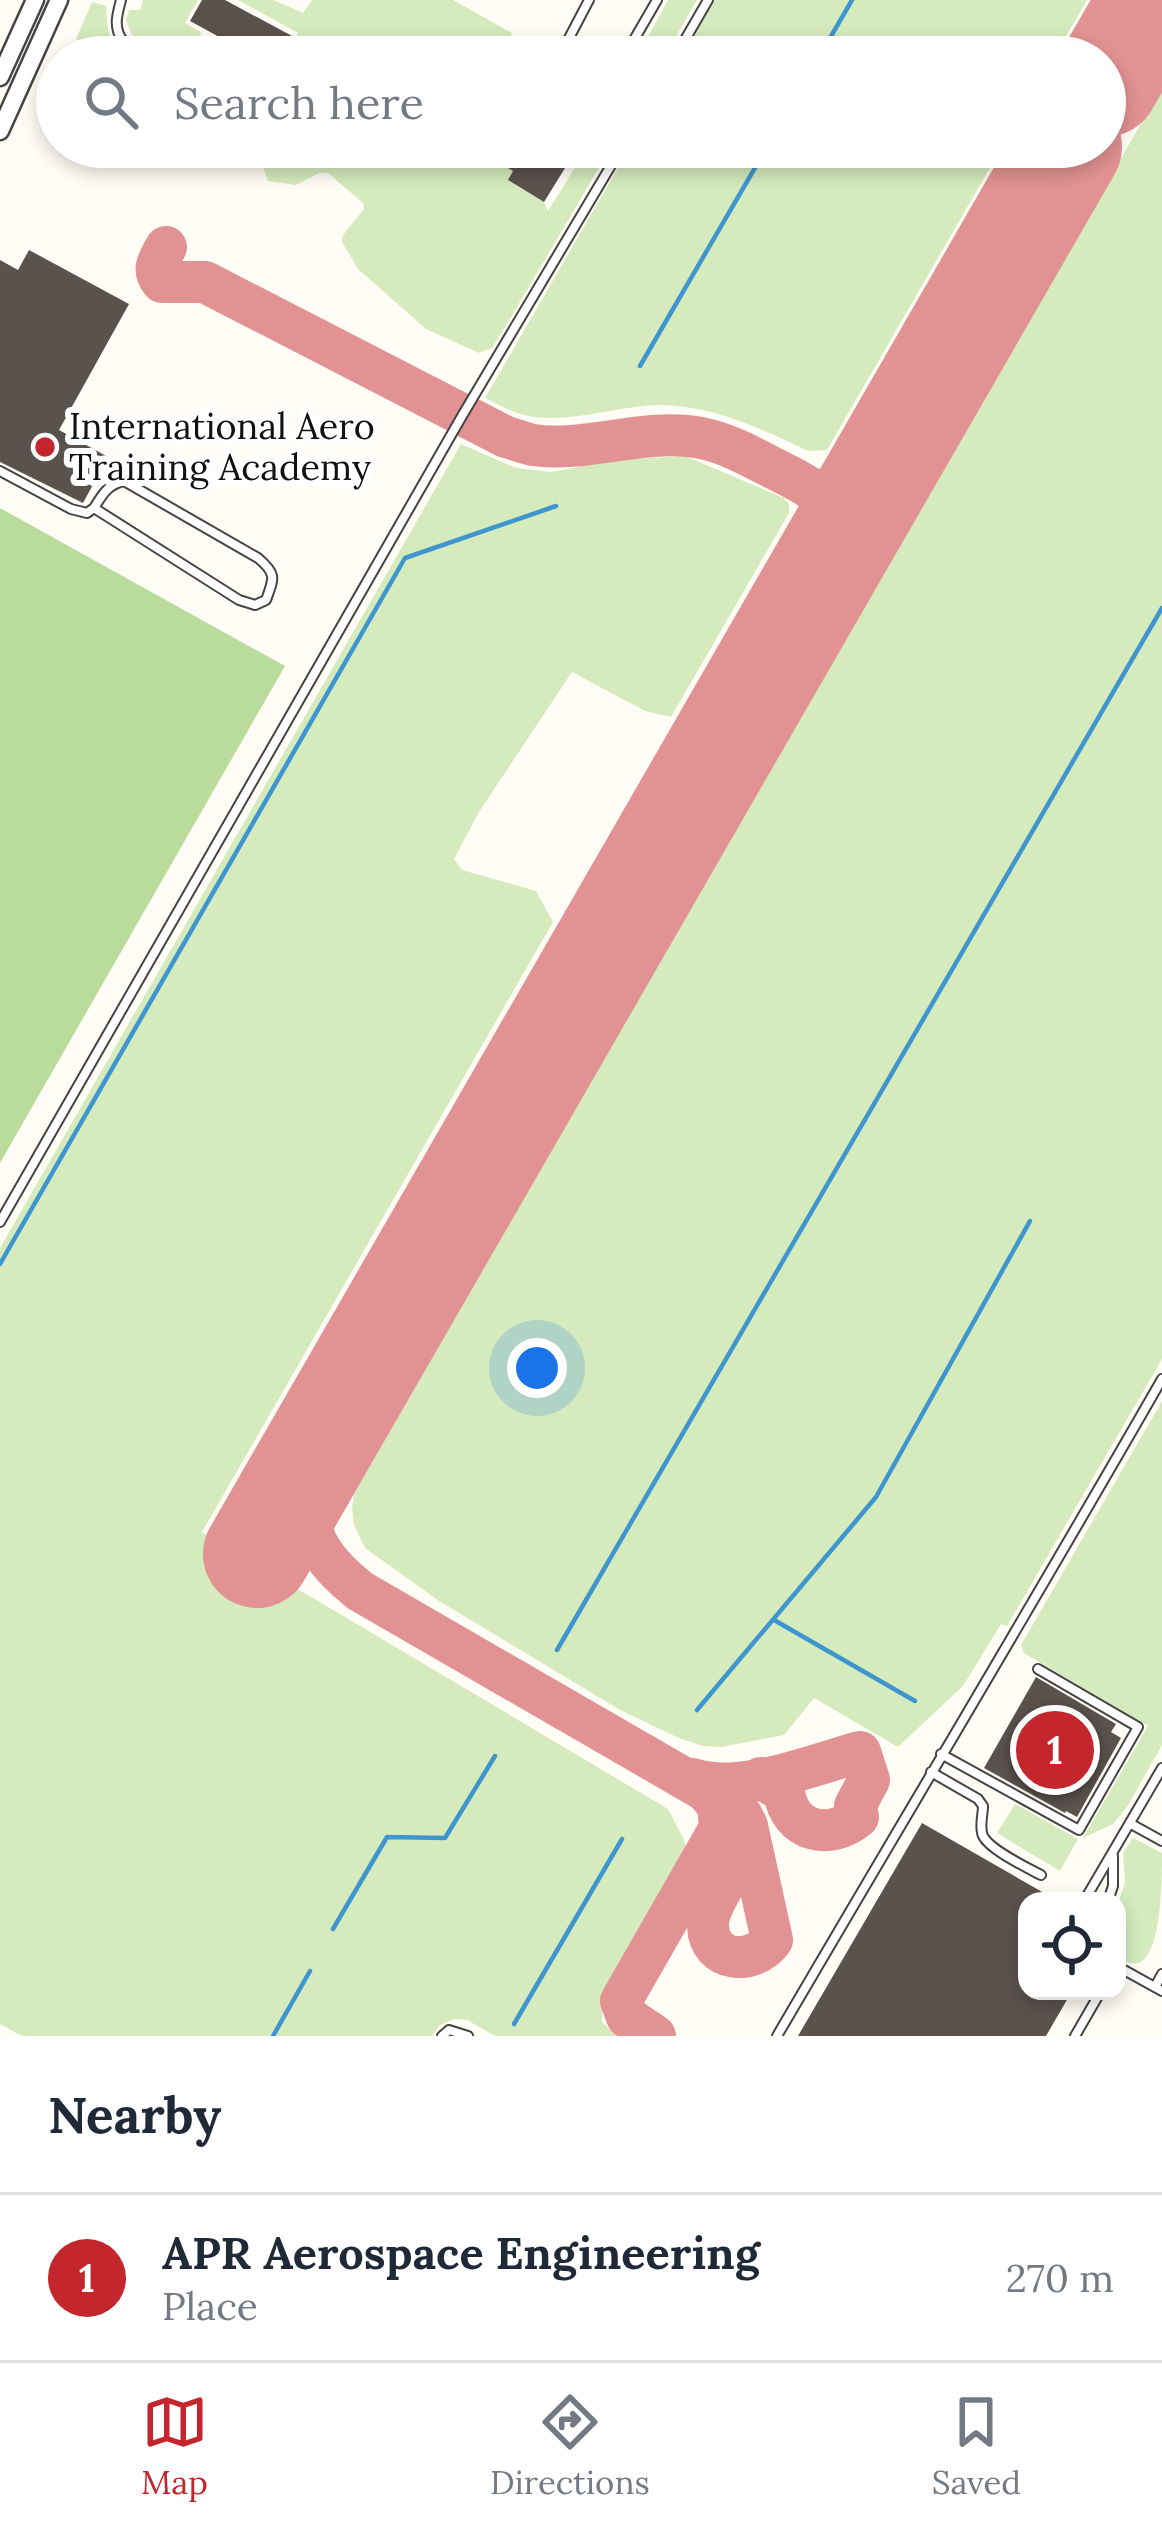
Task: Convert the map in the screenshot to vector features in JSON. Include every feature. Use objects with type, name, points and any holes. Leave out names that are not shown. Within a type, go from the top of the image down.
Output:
[{"type":"street","points":[[0,77],[35,0]]},
{"type":"street","points":[[43,36],[59,0]]},
{"type":"street","points":[[0,131],[36,51]]},
{"type":"lane","points":[[120,36],[116,19],[121,0]]},
{"type":"lane","points":[[570,36],[590,0]]},
{"type":"lane","points":[[636,36],[657,0]]},
{"type":"lane","points":[[687,36],[708,0]]},
{"type":"lane","points":[[0,1222],[610,168]]},
{"type":"lane","points":[[0,471],[71,509],[88,513],[114,483],[124,482],[258,558],[270,568],[274,580],[266,600],[255,605],[239,600],[94,508]]},
{"type":"lane","points":[[777,2036],[1162,1379]]},
{"type":"lane","points":[[941,1754],[1079,1830],[1138,1727],[1038,1669]]},
{"type":"lane","points":[[1090,1892],[1162,1768]]},
{"type":"lane","points":[[931,1772],[983,1806],[981,1831],[992,1846],[1041,1875]]},
{"type":"lane","points":[[1131,1824],[1162,1841]]},
{"type":"lane","points":[[1112,1892],[1113,1854]]},
{"type":"lane","points":[[1126,1971],[1159,1989],[1162,1974]]},
{"type":"lane","points":[[1076,2036],[1096,2000]]},
{"type":"lane","points":[[442,2036],[448,2030],[468,2036]]},
{"type":"green space","points":[[143,0],[198,0],[185,23],[201,32],[200,36],[132,35],[126,20],[129,10],[140,10]]},
{"type":"green space","points":[[238,0],[273,0],[303,13],[312,0],[453,0],[512,33],[296,36]]},
{"type":"green space","points":[[668,0],[697,0],[676,36],[648,36]]},
{"type":"green space","points":[[715,0],[1087,0],[1066,36],[694,36]]},
{"type":"green space","points":[[92,2],[106,6],[111,36],[77,36]]},
{"type":"green space","points":[[1162,87],[1162,1359],[1007,1626],[1001,1624],[963,1686],[898,1747],[814,1698],[784,1735],[703,1746],[620,1710],[439,1601],[365,1548],[354,1525],[354,1494],[1115,168],[1126,168],[1126,150]]},
{"type":"green space","points":[[263,168],[513,168],[509,181],[544,202],[548,211],[575,168],[599,168],[492,348],[479,353],[426,329],[358,269],[342,242],[364,209],[363,203],[328,173],[296,185],[268,181]]},
{"type":"green space","points":[[618,168],[990,168],[827,450],[808,451],[717,413],[678,406],[544,418],[517,413],[485,398]]},
{"type":"green space","points":[[461,444],[516,468],[551,472],[615,460],[685,456],[784,498],[789,513],[671,717],[645,711],[572,672],[479,812],[454,859],[462,870],[536,891],[553,922],[202,1532],[668,1809],[687,1855],[603,2004],[602,2022],[617,2036],[495,2036],[467,2020],[454,2019],[440,2025],[432,2036],[22,2036],[0,2024],[0,1248]]},
{"type":"green space","points":[[0,508],[285,666],[0,1163]]},
{"type":"green space","points":[[1162,1401],[1162,1745],[1113,1824],[1083,1838],[1148,1726],[1024,1653],[1021,1645]]},
{"type":"green space","points":[[1015,1804],[1078,1839],[1060,1871],[997,1833]]},
{"type":"green space","points":[[1133,1838],[1162,1853],[1156,1933],[1145,1958],[1137,1963],[1126,1962],[1123,1853]]},
{"type":"building","points":[[202,0],[225,0],[292,36],[218,36],[190,21]]},
{"type":"building","points":[[508,168],[565,168],[544,202],[508,180],[513,171]]},
{"type":"building","points":[[29,250],[129,304],[59,430],[108,457],[83,503],[0,462],[0,260],[18,270]]},
{"type":"building","points":[[1036,1677],[1116,1724],[1111,1732],[1121,1738],[1077,1817],[984,1768]]},
{"type":"building","points":[[922,1823],[1042,1892],[1018,1892],[1018,2000],[1067,2000],[1046,2036],[798,2036]]},
{"type":"waterway","points":[[831,36],[852,0]]},
{"type":"waterway","points":[[640,366],[755,168]]},
{"type":"waterway","points":[[0,1264],[405,558],[556,506]]},
{"type":"waterway","points":[[557,1650],[1162,608]]},
{"type":"waterway","points":[[697,1710],[876,1497],[1030,1221]]},
{"type":"waterway","points":[[774,1620],[915,1701]]},
{"type":"waterway","points":[[333,1929],[387,1837],[445,1838],[495,1756]]},
{"type":"waterway","points":[[514,2024],[622,1839]]},
{"type":"waterway","points":[[273,2036],[310,1971]]},
{"type":"taxiway","points":[[166,247],[157,269],[162,282],[205,282],[506,437],[553,447],[680,435],[741,452],[807,486],[824,502],[832,523],[830,556]]},
{"type":"taxiway","points":[[814,489],[850,490],[880,470]]},
{"type":"taxiway","points":[[335,1420],[316,1470],[309,1512],[321,1551],[337,1570],[360,1591],[742,1816],[772,1940],[754,1954],[733,1957],[716,1947],[708,1926],[716,1899],[742,1855]]},
{"type":"taxiway","points":[[692,1779],[754,1781],[776,1776],[798,1770],[860,1752],[869,1780],[855,1806],[858,1817],[823,1830],[802,1824],[784,1792],[761,1778]]},
{"type":"taxiway","points":[[655,2036],[627,2017],[621,2001],[720,1828],[718,1805],[703,1788]]},
{"type":"runway","points":[[1126,47],[1153,0]]},
{"type":"runway","points":[[257,1554],[1056,168]]},
{"type":"place","name":"International Aero Training Academy","points":[[45,447]]},
{"type":"place","name":"APR Aerospace Engineering","points":[[1055,1750]]}]
